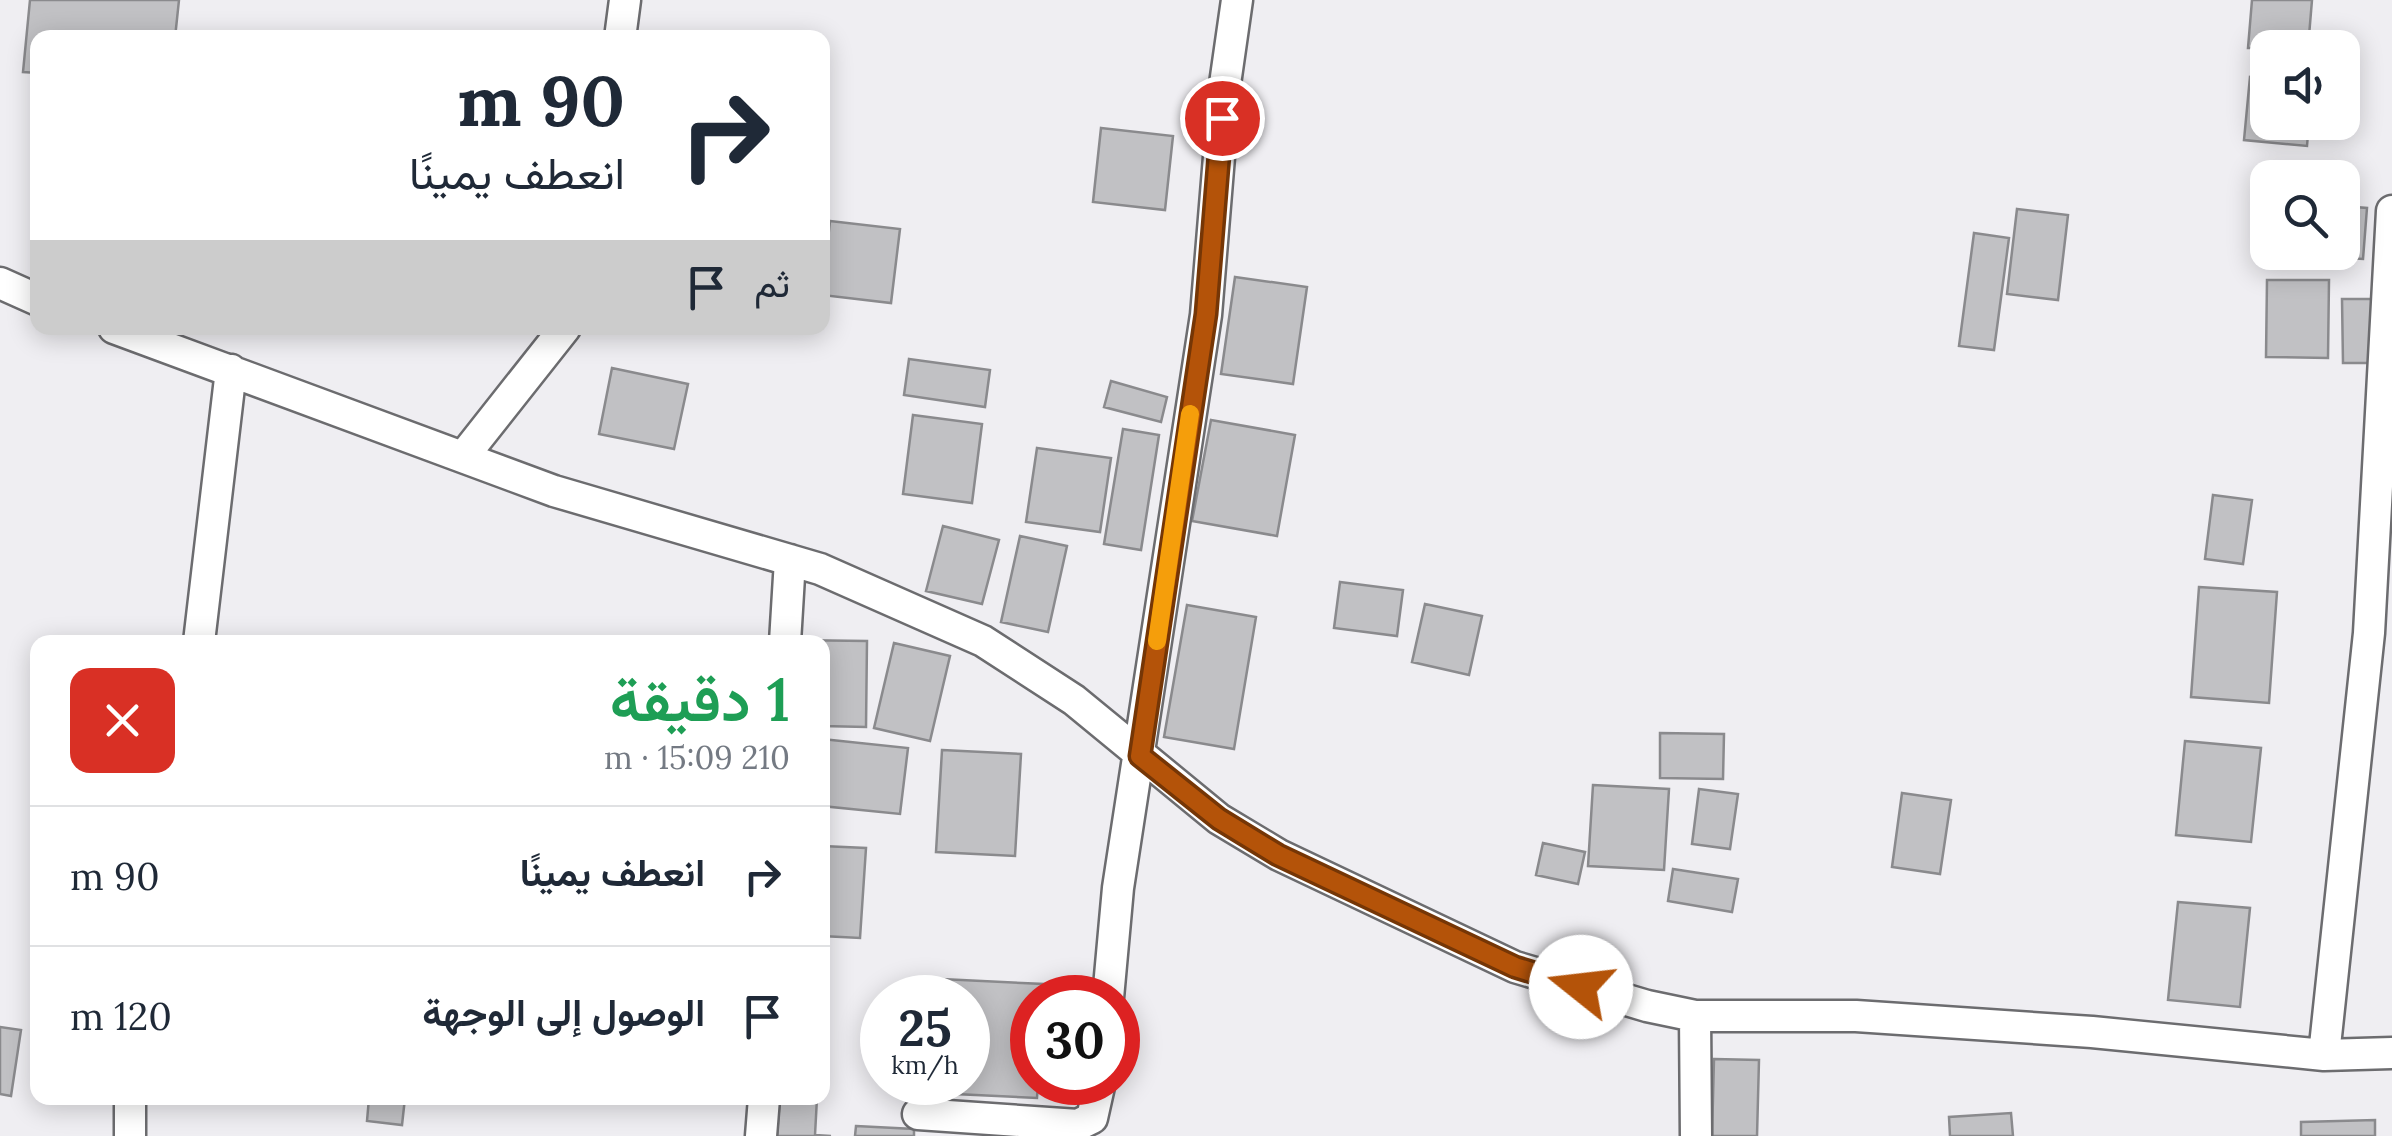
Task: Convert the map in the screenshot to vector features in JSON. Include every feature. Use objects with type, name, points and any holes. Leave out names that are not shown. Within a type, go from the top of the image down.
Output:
[{"type":"street","points":[[621,30],[625,0]]},
{"type":"street","points":[[1110,975],[1118,888],[1206,314],[1236,0]]},
{"type":"street","points":[[2324,1054],[2369,633],[2392,211]]},
{"type":"street","points":[[0,283],[30,296]]},
{"type":"street","points":[[134,335],[554,491],[820,570],[983,642],[1074,700],[1219,819],[1278,855],[1515,967],[1695,1016],[1856,1016],[2092,1032],[2324,1054],[2392,1053]]},
{"type":"street","points":[[463,457],[559,335]]},
{"type":"street","points":[[199,635],[232,370]]},
{"type":"street","points":[[785,635],[790,560]]},
{"type":"street","points":[[1695,1016],[1696,1136]]},
{"type":"street","points":[[130,1105],[130,1136]]},
{"type":"street","points":[[761,1136],[763,1105]]},
{"type":"street","points":[[918,1114],[1078,1126],[1092,1118],[1095,1105]]},
{"type":"building","points":[[30,0],[179,0],[176,30],[30,30],[30,72],[23,72]]},
{"type":"building","points":[[2252,0],[2312,0],[2310,30],[2250,30],[2248,48]]},
{"type":"building","points":[[2250,77],[2250,140],[2308,140],[2307,146],[2244,140]]},
{"type":"building","points":[[1101,128],[1173,136],[1165,210],[1093,202]]},
{"type":"building","points":[[2360,207],[2367,208],[2360,259]]},
{"type":"building","points":[[2017,209],[2068,215],[2058,300],[2007,294]]},
{"type":"building","points":[[830,221],[900,229],[891,303],[830,296]]},
{"type":"building","points":[[1974,233],[2009,238],[1994,350],[1959,346]]},
{"type":"building","points":[[1235,277],[1307,287],[1293,384],[1221,374]]},
{"type":"building","points":[[2267,280],[2329,280],[2328,358],[2266,357]]},
{"type":"building","points":[[2342,299],[2372,299],[2373,363],[2343,363]]},
{"type":"building","points":[[909,359],[990,370],[985,407],[904,395]]},
{"type":"building","points":[[612,368],[688,384],[674,449],[599,434]]},
{"type":"building","points":[[1111,381],[1167,397],[1161,422],[1104,407]]},
{"type":"building","points":[[913,415],[982,424],[972,503],[903,494]]},
{"type":"building","points":[[1211,420],[1295,435],[1277,536],[1192,521]]},
{"type":"building","points":[[1123,429],[1159,435],[1141,550],[1104,544]]},
{"type":"building","points":[[1037,448],[1111,458],[1100,532],[1026,522]]},
{"type":"building","points":[[2213,495],[2252,500],[2243,564],[2205,559]]},
{"type":"building","points":[[943,526],[999,540],[982,604],[926,591]]},
{"type":"building","points":[[1020,536],[1067,546],[1048,632],[1001,622]]},
{"type":"building","points":[[1340,582],[1403,590],[1397,636],[1334,628]]},
{"type":"building","points":[[2199,587],[2277,592],[2269,703],[2191,697]]},
{"type":"building","points":[[1425,604],[1482,616],[1469,675],[1412,662]]},
{"type":"building","points":[[1187,605],[1256,617],[1234,749],[1164,737]]},
{"type":"building","points":[[830,641],[867,641],[866,727],[830,726]]},
{"type":"building","points":[[894,643],[950,656],[930,741],[874,728]]},
{"type":"building","points":[[1660,733],[1724,734],[1723,779],[1660,778]]},
{"type":"building","points":[[830,740],[908,748],[900,814],[830,807]]},
{"type":"building","points":[[2185,741],[2261,748],[2251,842],[2176,835]]},
{"type":"building","points":[[942,750],[1021,754],[1015,856],[936,852]]},
{"type":"building","points":[[1593,785],[1669,789],[1664,870],[1588,866]]},
{"type":"building","points":[[1699,789],[1738,794],[1730,849],[1692,844]]},
{"type":"building","points":[[1902,793],[1951,800],[1940,874],[1892,867]]},
{"type":"building","points":[[1543,843],[1585,852],[1578,884],[1536,875]]},
{"type":"building","points":[[830,846],[866,848],[860,938],[830,936]]},
{"type":"building","points":[[1673,869],[1738,879],[1732,912],[1668,901]]},
{"type":"building","points":[[2178,902],[2250,908],[2240,1007],[2168,1000]]},
{"type":"building","points":[[990,981],[1010,982],[1010,1097],[990,1096]]},
{"type":"building","points":[[0,1027],[21,1030],[11,1096],[0,1094]]},
{"type":"building","points":[[1714,1059],[1759,1060],[1757,1136],[1712,1136]]},
{"type":"building","points":[[368,1105],[404,1105],[402,1125],[367,1121]]},
{"type":"building","points":[[779,1105],[817,1105],[815,1135],[831,1136],[777,1136]]},
{"type":"building","points":[[2011,1113],[2013,1136],[1950,1136],[1949,1117]]},
{"type":"building","points":[[2375,1120],[2375,1136],[2301,1136],[2301,1122]]},
{"type":"building","points":[[856,1126],[914,1129],[914,1136],[855,1136]]},
{"type":"slow traffic","points":[[1157,641],[1190,414]]},
{"type":"route","points":[[1222,118],[1206,314],[1140,756],[1219,819],[1278,855],[1515,967],[1581,987]]}]
